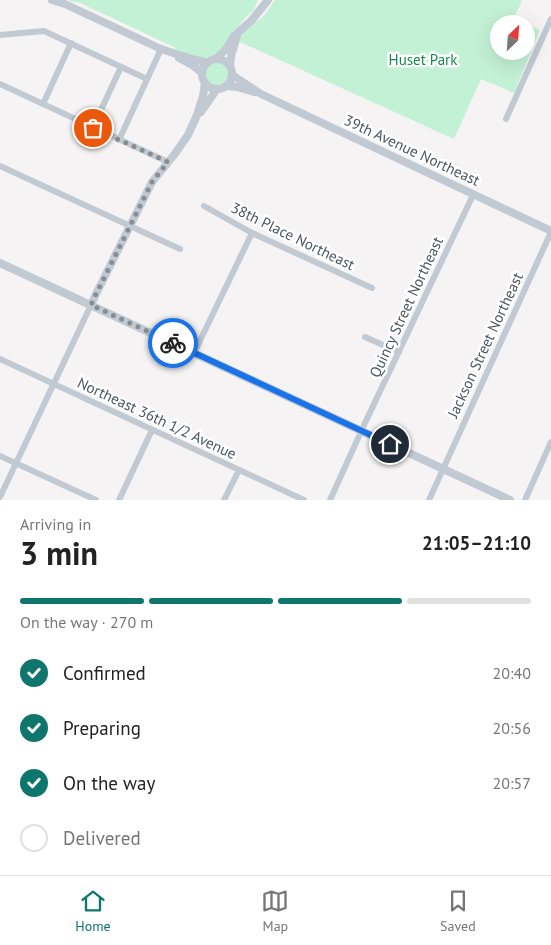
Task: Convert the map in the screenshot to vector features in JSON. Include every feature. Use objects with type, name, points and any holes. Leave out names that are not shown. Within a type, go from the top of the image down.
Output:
[{"type":"street","points":[[52,0],[65,4],[165,50],[207,62]]},
{"type":"street","points":[[217,58],[227,62],[233,75],[227,86],[217,89],[209,87],[205,83],[202,77],[204,66],[210,60],[217,58],[226,49],[231,40],[252,20],[268,0]]},
{"type":"street","points":[[506,119],[551,19]]},
{"type":"street","points":[[0,36],[44,31],[147,79]]},
{"type":"street","points":[[230,66],[238,33]]},
{"type":"street","points":[[43,104],[72,43]]},
{"type":"street","points":[[165,50],[192,65],[202,73]]},
{"type":"street","points":[[119,140],[147,79],[165,50]]},
{"type":"street","points":[[93,128],[122,67]]},
{"type":"street","name":"39th Avenue Northeast","points":[[233,75],[261,94],[551,232]]},
{"type":"street","points":[[0,497],[129,225],[152,182],[188,135],[197,115],[205,83]]},
{"type":"street","points":[[0,84],[168,162]]},
{"type":"street","name":"39th Avenue Northeast","points":[[227,86],[261,94]]},
{"type":"street","points":[[197,115],[203,110],[217,89]]},
{"type":"street","points":[[0,166],[180,249]]},
{"type":"street","name":"Quincy Street Northeast","points":[[330,500],[473,195]]},
{"type":"street","name":"38th Place Northeast","points":[[204,206],[252,233],[372,288]]},
{"type":"street","name":"Jackson Street Northeast","points":[[429,500],[551,232]]},
{"type":"street","points":[[194,353],[252,233]]},
{"type":"street","points":[[0,262],[510,500]]},
{"type":"street","points":[[365,336],[399,352]]},
{"type":"street","name":"Northeast 36th 1/2 Avenue","points":[[0,359],[304,500]]},
{"type":"street","points":[[119,500],[152,430]]},
{"type":"street","points":[[525,500],[551,442]]},
{"type":"street","points":[[0,456],[96,500]]},
{"type":"street","points":[[224,500],[239,470]]},
{"type":"green space","points":[[68,0],[258,0],[253,11],[245,18],[216,56],[198,58],[177,50],[78,2]]},
{"type":"green space","name":"Huset Park","points":[[275,0],[522,0],[515,15],[490,15],[490,60],[528,60],[514,93],[481,79],[454,139],[238,41],[244,31],[264,16]]},
{"type":"green space","name":"Huset Park","points":[[535,28],[540,30],[535,42]]},
{"type":"green space","points":[[218,61],[227,65],[231,74],[227,83],[218,87],[209,83],[205,74],[209,65]]},
{"type":"way so far","points":[[93,128],[168,162],[152,182],[129,225],[91,305],[173,343]]},
{"type":"route","points":[[173,343],[390,444]]}]
